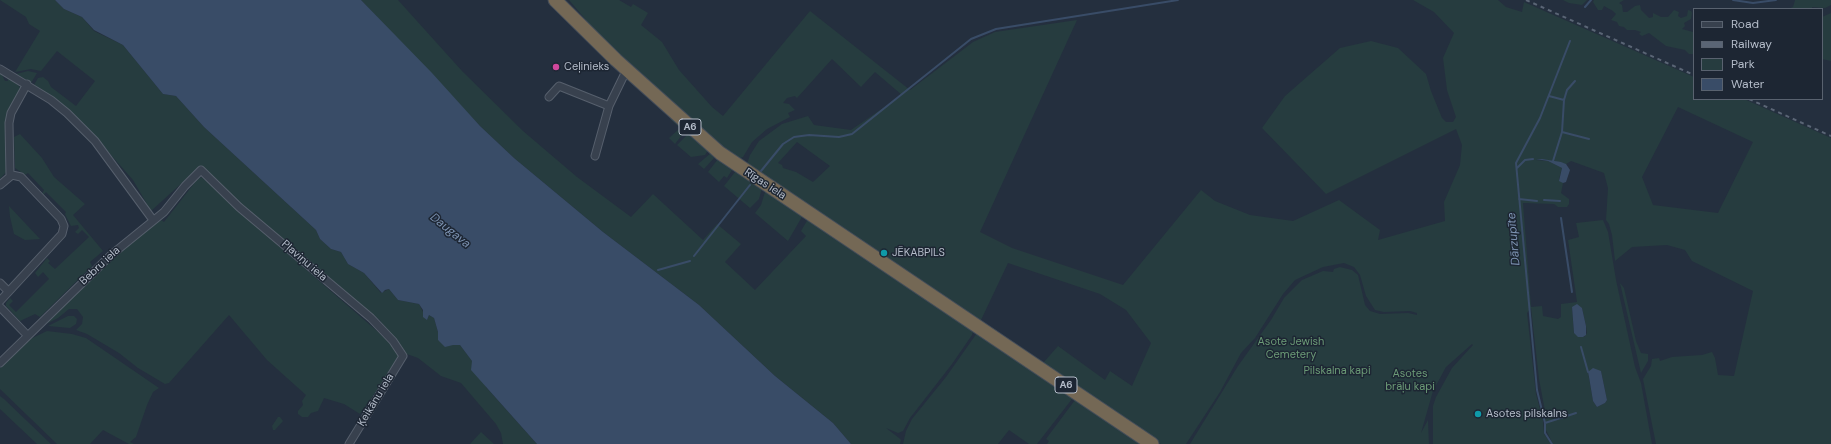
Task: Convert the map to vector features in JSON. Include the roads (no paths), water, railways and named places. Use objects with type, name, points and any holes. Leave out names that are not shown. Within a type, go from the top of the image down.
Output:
[{"type":"highway","name":"Rīgas iela","points":[[555,0],[626,69],[726,158],[1152,444]]},
{"type":"street","points":[[0,68],[59,106],[95,141],[153,220]]},
{"type":"street","points":[[595,156],[609,106],[626,69]]},
{"type":"street","points":[[0,185],[10,175],[9,123],[11,113],[27,84]]},
{"type":"street","points":[[548,97],[559,86],[609,106]]},
{"type":"street","name":"Bebru iela","points":[[0,363],[111,254],[164,212],[185,186],[201,170]]},
{"type":"street","name":"Pļaviņu iela","points":[[201,170],[239,207],[371,318],[393,341],[403,356]]},
{"type":"street","points":[[0,301],[62,234],[64,226],[61,219],[21,177],[10,175]]},
{"type":"street","points":[[0,283],[8,291]]},
{"type":"street","points":[[0,307],[28,335]]},
{"type":"street","name":"Ķeikānu iela","points":[[349,444],[403,356]]},
{"type":"water","name":"Daugava","points":[[55,0],[361,0],[432,73],[480,126],[514,158],[603,232],[699,305],[775,376],[833,423],[851,444],[537,444],[471,370],[472,361],[460,345],[445,347],[438,340],[438,332],[434,318],[429,315],[427,320],[423,317],[423,310],[419,304],[398,300],[389,289],[382,293],[364,273],[348,264],[341,252],[331,249],[320,239],[316,230],[204,127],[176,96],[163,94],[123,45],[94,30],[82,17],[64,9]]},
{"type":"water","points":[[1536,159],[1561,162],[1566,164],[1570,170],[1566,182],[1563,183],[1559,181],[1562,168],[1548,161]]},
{"type":"water","points":[[1577,304],[1582,308],[1586,326],[1586,335],[1583,337],[1578,337],[1574,333],[1572,307]]},
{"type":"water","points":[[1593,368],[1601,371],[1607,400],[1605,403],[1597,407],[1593,401],[1588,372]]},
{"type":"waterway","points":[[761,171],[783,144],[794,137],[809,135],[839,137],[852,134],[971,39],[996,29],[1178,0]]},
{"type":"waterway","name":"Dārzupīte","points":[[1585,7],[1591,0]]},
{"type":"waterway","name":"Dārzupīte","points":[[1733,0],[1753,3],[1776,0]]},
{"type":"waterway","name":"Dārzupīte","points":[[1552,444],[1545,433],[1545,423],[1537,390],[1516,163],[1540,118],[1570,41]]},
{"type":"waterway","points":[[1564,100],[1567,90],[1575,81]]},
{"type":"waterway","points":[[1549,96],[1564,100],[1562,132],[1553,161]]},
{"type":"waterway","points":[[1562,132],[1589,139]]},
{"type":"waterway","points":[[1517,168],[1525,160],[1533,159]]},
{"type":"waterway","points":[[694,256],[750,185]]},
{"type":"waterway","points":[[1519,199],[1537,201]]},
{"type":"waterway","points":[[1544,200],[1560,201]]},
{"type":"waterway","points":[[1561,218],[1572,292]]},
{"type":"waterway","points":[[658,270],[690,261]]},
{"type":"waterway","points":[[1581,347],[1588,372]]},
{"type":"waterway","points":[[1545,423],[1576,413]]},
{"type":"railway","points":[[1526,0],[1693,75]]},
{"type":"railway","points":[[1751,100],[1831,136]]},
{"type":"place","name":"Ceļinieks","points":[[556,67]]},
{"type":"place","name":"JĒKABPILS","points":[[884,253]]},
{"type":"place","name":"Asotes pilskalns","points":[[1478,414]]},
{"type":"park label","name":"Asote Jewish Cemetery","points":[[1291,348]]},
{"type":"park label","name":"Pilskalna kapi","points":[[1337,371]]},
{"type":"park label","name":"Asotes brāļu kapi","points":[[1410,380]]}]
